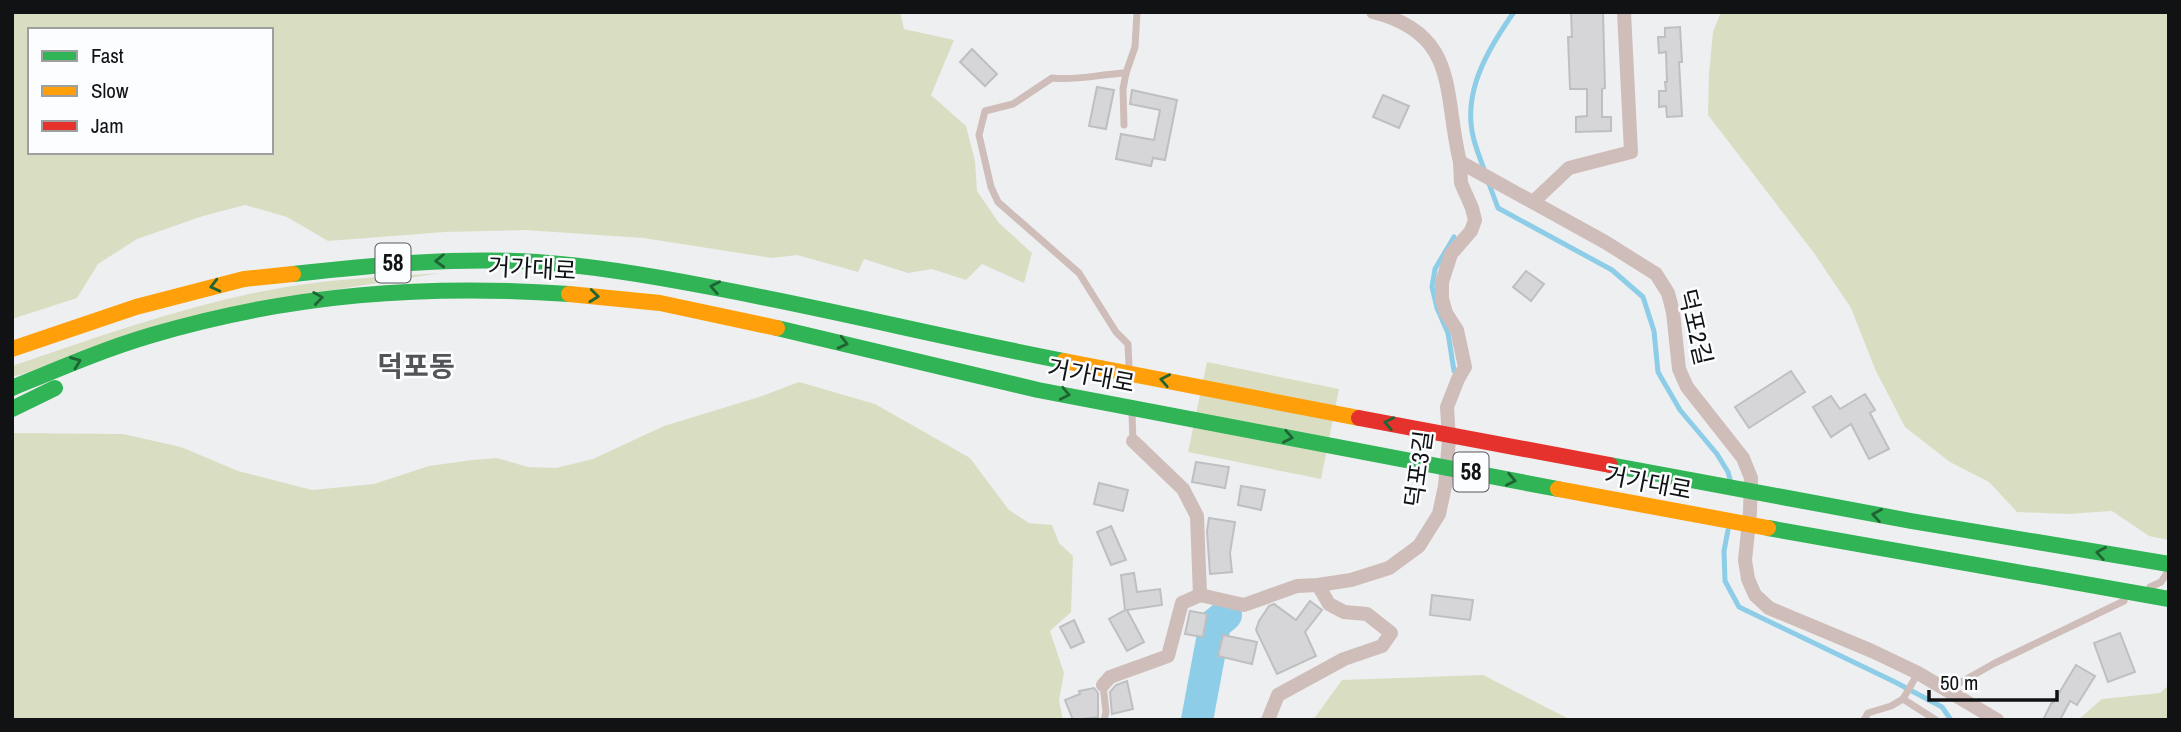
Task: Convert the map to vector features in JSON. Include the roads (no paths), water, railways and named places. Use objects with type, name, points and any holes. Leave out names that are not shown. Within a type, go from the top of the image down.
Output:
[{"type":"highway","name":"거가대로","points":[[16,344],[136,307],[244,279],[393,263],[461,260],[537,262],[627,271],[782,300],[985,346],[1623,468],[1911,521],[2169,564]]},
{"type":"highway","name":"거가대로","points":[[12,388],[138,338],[201,320],[278,303],[344,294],[415,289],[527,289],[654,302],[777,327],[979,377],[1921,557],[2169,599]]},
{"type":"highway","points":[[12,409],[64,383],[107,366],[157,349],[260,321],[274,314],[278,303]]},
{"type":"street","points":[[1373,12],[1407,23],[1423,36],[1442,62],[1460,162]]},
{"type":"street","points":[[1533,202],[1569,168],[1631,152],[1624,12]]},
{"type":"street","name":"덕포2길","points":[[1460,162],[1605,242],[1656,274],[1668,293],[1673,312],[1679,369],[1686,387],[1743,458],[1751,478],[1745,560],[1748,579],[1755,595],[1769,608],[1872,651],[1947,690],[1997,720]]},
{"type":"street","name":"덕포3길","points":[[1200,595],[1244,605],[1297,586],[1318,586],[1351,580],[1389,568],[1419,547],[1439,514],[1449,440],[1447,407],[1465,367],[1457,330],[1446,313],[1442,299],[1442,282],[1451,254],[1471,231],[1475,220],[1461,183],[1460,162]]},
{"type":"street","points":[[1103,685],[1110,677],[1168,656],[1182,603],[1200,595],[1197,516],[1183,489],[1133,441]]},
{"type":"street","points":[[1268,720],[1278,695],[1343,659],[1382,646],[1391,633],[1367,614],[1344,612],[1329,604],[1318,586]]},
{"type":"lane","points":[[1124,125],[1123,89],[1135,47],[1137,12]]},
{"type":"lane","points":[[1126,74],[1069,80],[1052,78],[1013,104],[985,111],[979,135],[991,187],[998,202],[1079,273],[1115,332],[1128,344],[1130,386]]},
{"type":"lane","points":[[1131,399],[1133,441]]},
{"type":"lane","points":[[1947,690],[1995,663],[2161,582],[2169,570]]},
{"type":"lane","points":[[1864,720],[1868,713],[1904,697],[1916,676]]},
{"type":"lane","points":[[1103,685],[1106,712],[1104,720]]},
{"type":"lane","points":[[1904,697],[1936,720]]},
{"type":"waterway","points":[[1485,172],[1474,140],[1471,105],[1486,56],[1514,12]]},
{"type":"waterway","points":[[1488,181],[1498,208],[1612,270],[1643,297],[1654,331],[1658,372],[1680,410],[1717,454],[1730,479]]},
{"type":"waterway","points":[[1454,237],[1435,269],[1432,287],[1437,308],[1448,333],[1454,371]]},
{"type":"waterway","points":[[1728,530],[1724,551],[1725,581],[1739,607],[1942,707],[1951,720]]},
{"type":"waterway","points":[[1197,720],[1215,624],[1226,615]]},
{"type":"district","name":"덕포동","points":[[416,366]]}]
